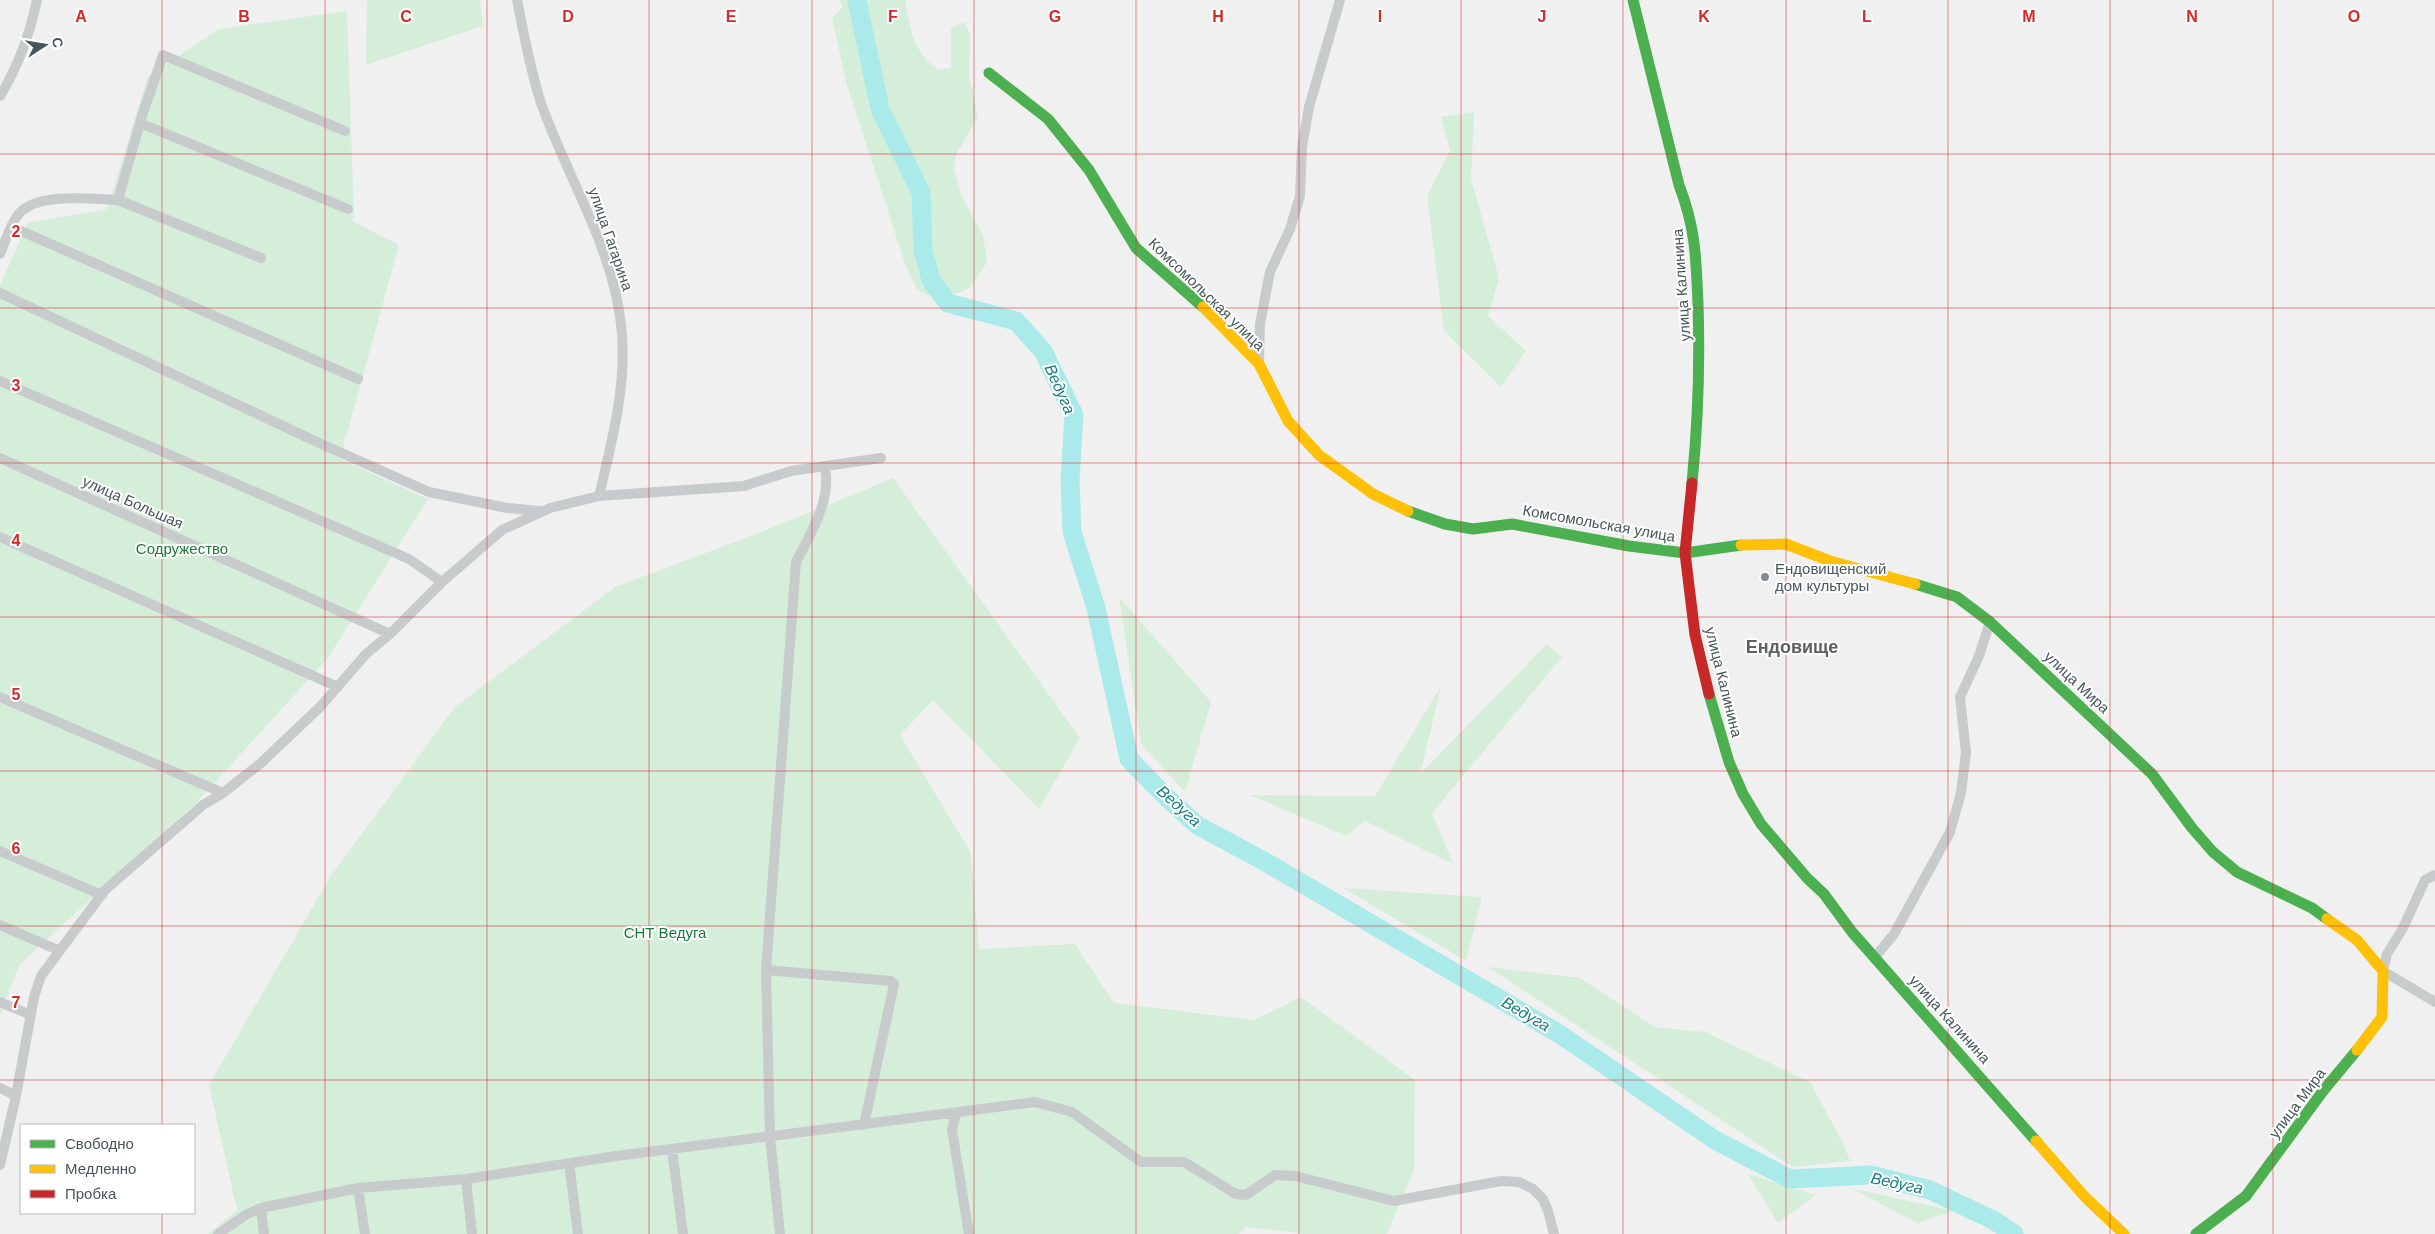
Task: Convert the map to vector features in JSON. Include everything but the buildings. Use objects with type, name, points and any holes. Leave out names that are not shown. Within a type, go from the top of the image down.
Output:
[{"type":"street","points":[[0,96],[9,82],[32,24],[37,0]]},
{"type":"street","name":"улица Гагарина","points":[[517,0],[541,104],[600,244],[614,284],[621,325],[622,374],[615,426],[599,496]]},
{"type":"street","points":[[1259,364],[1260,324],[1270,272],[1290,229],[1300,196],[1302,147],[1309,107],[1340,0]]},
{"type":"street","name":"улица Калинина","points":[[1633,0],[1679,185],[1690,214],[1695,242],[1699,313],[1699,395],[1685,553],[1695,635],[1710,700],[1729,762],[1743,794],[1761,824],[1807,878],[1824,894],[1852,932],[2085,1197],[2124,1234]]},
{"type":"street","points":[[118,200],[140,123],[163,55],[345,131]]},
{"type":"street","name":"Комсомольская улица","points":[[989,73],[1048,119],[1089,170],[1136,248],[1189,293],[1259,364],[1288,421],[1320,455],[1373,494],[1398,508],[1445,524],[1473,529],[1512,524],[1630,546],[1685,553]]},
{"type":"street","points":[[140,123],[348,209]]},
{"type":"street","points":[[0,254],[17,216],[28,205],[46,200],[118,200],[261,258]]},
{"type":"street","points":[[12,227],[358,379]]},
{"type":"street","points":[[0,293],[429,492],[507,508],[542,512]]},
{"type":"street","points":[[0,381],[409,559],[442,582]]},
{"type":"street","name":"улица Большая","points":[[0,458],[390,634]]},
{"type":"street","points":[[0,1165],[41,976],[58,950],[102,895],[203,805],[261,763],[338,687],[366,654],[390,634],[442,582],[502,530],[542,512],[599,496],[744,486],[791,471],[825,468],[881,458]]},
{"type":"street","points":[[780,1234],[770,1137],[766,970],[796,562],[814,527],[828,481],[825,468]]},
{"type":"street","points":[[0,536],[338,687]]},
{"type":"street","name":"улица Мира","points":[[1685,553],[1730,545],[1786,544],[1830,561],[1902,579],[1958,597],[1990,622],[2152,774],[2192,828],[2213,852],[2237,872],[2312,908],[2357,940],[2383,971],[2435,1002]]},
{"type":"street","points":[[1875,957],[1894,934],[1950,832],[1961,793],[1966,753],[1960,697],[1979,656],[1990,622]]},
{"type":"street","points":[[0,697],[222,793]]},
{"type":"street","points":[[0,851],[102,895]]},
{"type":"street","name":"улица Мира","points":[[2196,1234],[2246,1196],[2323,1091],[2372,1033],[2382,1017],[2383,971],[2387,954],[2403,928],[2424,880],[2435,875]]},
{"type":"street","points":[[0,925],[58,950]]},
{"type":"street","points":[[766,970],[891,981],[894,984],[864,1125]]},
{"type":"street","points":[[0,1002],[31,1016]]},
{"type":"street","points":[[0,1088],[16,1096]]},
{"type":"street","points":[[218,1234],[247,1214],[261,1208],[358,1188],[466,1179],[568,1163],[1035,1102],[1072,1112],[1141,1162],[1184,1162],[1236,1194],[1246,1195],[1276,1175],[1294,1176],[1394,1201],[1501,1181],[1519,1182],[1533,1189],[1543,1199],[1554,1234]]},
{"type":"street","points":[[956,1112],[952,1130],[969,1234]]},
{"type":"street","points":[[672,1149],[683,1234]]},
{"type":"street","points":[[568,1163],[578,1234]]},
{"type":"street","points":[[466,1179],[472,1234]]},
{"type":"street","points":[[358,1188],[365,1234]]},
{"type":"street","points":[[261,1208],[264,1234]]},
{"type":"green space","points":[[367,0],[480,0],[483,26],[366,65]]},
{"type":"green space","points":[[840,0],[905,0],[914,39],[923,55],[938,70],[951,68],[951,28],[964,22],[970,34],[969,76],[978,116],[956,155],[954,169],[962,197],[983,235],[987,262],[972,286],[960,293],[930,296],[917,290],[905,264],[847,85],[832,18],[842,8]]},
{"type":"green space","name":"Содружество","points":[[347,11],[354,217],[352,221],[399,245],[340,459],[428,499],[328,658],[198,801],[20,964],[0,1015],[0,285],[28,223],[107,209],[148,76],[219,29]]},
{"type":"green space","points":[[1474,112],[1471,179],[1499,278],[1488,316],[1526,351],[1501,387],[1444,331],[1427,196],[1450,151],[1441,117]]},
{"type":"green space","name":"СНТ Ведуга","points":[[893,478],[1080,738],[1039,809],[933,700],[900,735],[971,853],[979,949],[1075,944],[1114,1003],[1254,1020],[1301,997],[1415,1080],[1414,1170],[1387,1234],[1305,1234],[1246,1227],[1239,1234],[208,1234],[237,1210],[209,1085],[330,877],[455,707],[615,587],[764,531]]},
{"type":"green space","points":[[1119,597],[1211,702],[1185,792],[1141,744]]},
{"type":"green space","points":[[1547,644],[1562,657],[1432,813],[1453,864],[1365,821],[1346,836],[1250,795],[1375,796],[1442,684],[1420,774]]},
{"type":"green space","points":[[1343,888],[1482,897],[1466,961]]},
{"type":"green space","points":[[1488,967],[1580,978],[1655,1027],[1705,1032],[1810,1082],[1843,1143],[1850,1161],[1793,1167]]},
{"type":"green space","points":[[1748,1174],[1816,1195],[1778,1223]]},
{"type":"green space","points":[[1851,1188],[1954,1211],[1917,1223]]},
{"type":"waterway","name":"Ведуга","points":[[857,0],[880,109],[921,193],[923,250],[931,280],[948,303],[1016,321],[1043,351],[1074,415],[1070,479],[1072,532],[1096,608],[1129,759],[1197,825],[1269,864],[1561,1035],[1715,1140],[1790,1179],[1871,1175],[1930,1190],[1993,1220],[2014,1234]]},
{"type":"traffic: fast","points":[[1633,0],[1679,185],[1689,216],[1694,244],[1697,272],[1699,371],[1692,483]]},
{"type":"traffic: fast","points":[[989,73],[1048,119],[1089,170],[1136,248],[1203,307]]},
{"type":"traffic: fast","points":[[1408,511],[1445,524],[1473,529],[1512,524],[1629,546],[1685,553],[1741,545]]},
{"type":"traffic: fast","points":[[1915,584],[1957,597],[1990,622],[2152,774],[2192,828],[2213,852],[2237,872],[2312,908],[2327,919]]},
{"type":"traffic: fast","points":[[1709,694],[1729,762],[1743,794],[1761,824],[1807,878],[1824,894],[1852,932],[2036,1141]]},
{"type":"traffic: fast","points":[[2196,1234],[2246,1196],[2323,1091],[2357,1050]]},
{"type":"traffic: slow","points":[[1203,307],[1259,364],[1288,421],[1319,455],[1373,494],[1408,511]]},
{"type":"traffic: slow","points":[[1741,545],[1786,544],[1830,561],[1915,584]]},
{"type":"traffic: slow","points":[[2327,919],[2357,940],[2383,971],[2382,1017],[2357,1050]]},
{"type":"traffic: slow","points":[[2036,1141],[2085,1197],[2124,1234]]},
{"type":"traffic: jam","points":[[1692,483],[1685,553],[1695,635],[1709,694]]},
{"type":"place","name":"Ендовищенский дом культуры","points":[[1765,577]]},
{"type":"district","name":"Ендовище","points":[[1792,647]]}]
